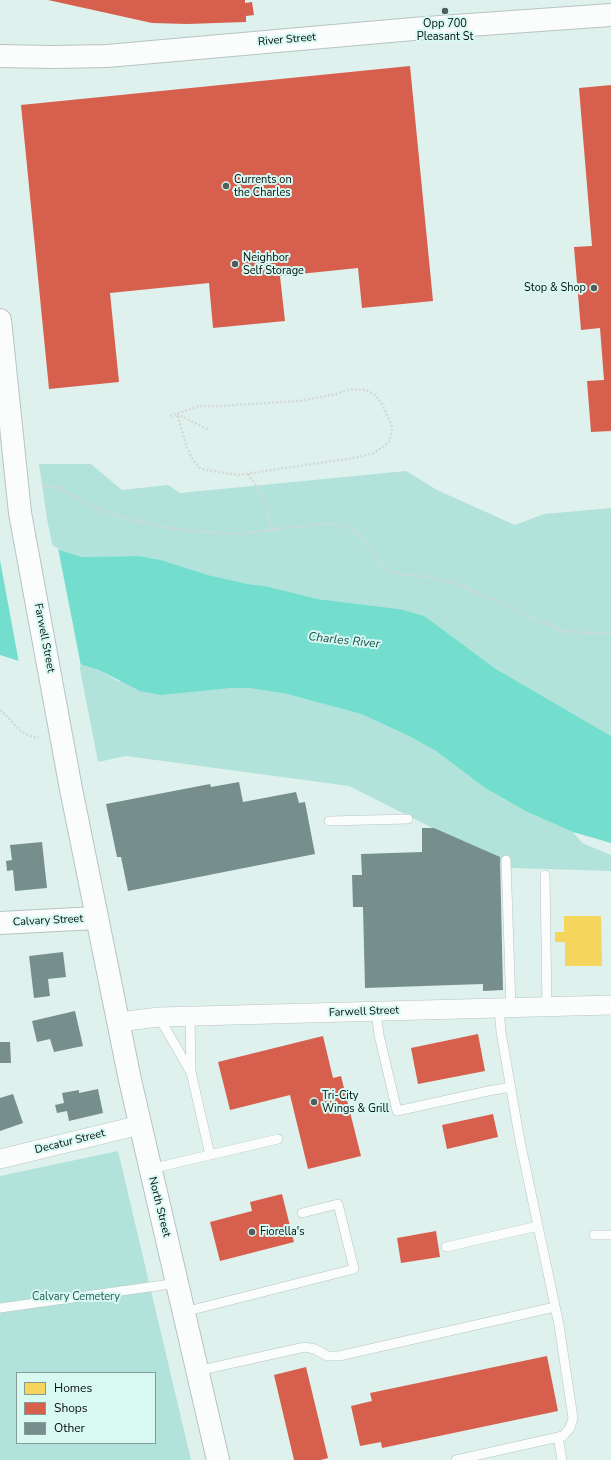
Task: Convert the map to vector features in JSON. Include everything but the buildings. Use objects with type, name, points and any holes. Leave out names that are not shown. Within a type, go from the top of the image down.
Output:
[{"type":"main road","name":"River Street","points":[[0,56],[107,56],[413,29],[611,15]]},
{"type":"main road","name":"Farwell Street","points":[[0,320],[20,512],[71,789],[104,954]]},
{"type":"main road","name":"Calvary Street","points":[[0,923],[96,918]]},
{"type":"main road","name":"North Street","points":[[104,954],[140,1125],[218,1460]]},
{"type":"street","name":"Farwell Street","points":[[118,1022],[159,1017],[611,1005]]},
{"type":"street","name":"Decatur Street","points":[[0,1159],[140,1125]]},
{"type":"lane","points":[[329,821],[408,819]]},
{"type":"lane","points":[[456,1460],[558,1437],[567,1433],[573,1418],[561,1337],[520,1141],[501,1032],[505,1008],[506,860]]},
{"type":"lane","points":[[544,875],[548,1007]]},
{"type":"lane","points":[[376,1012],[378,1035],[397,1111],[488,1090],[511,1087]]},
{"type":"lane","points":[[190,1016],[191,1072],[210,1154]]},
{"type":"lane","points":[[159,1017],[191,1072]]},
{"type":"lane","points":[[150,1169],[278,1139]]},
{"type":"lane","points":[[184,1312],[354,1269],[338,1204],[302,1213]]},
{"type":"lane","points":[[446,1247],[538,1226]]},
{"type":"lane","points":[[594,1235],[611,1235]]},
{"type":"lane","points":[[0,1308],[178,1283]]},
{"type":"lane","points":[[197,1371],[304,1347],[315,1349],[327,1356],[339,1356],[555,1307]]},
{"type":"lane","points":[[558,1437],[562,1460]]},
{"type":"path","points":[[170,416],[199,406],[299,401],[331,396],[351,390],[366,390],[375,395],[382,404],[391,424],[392,430],[389,442],[374,453],[353,458],[238,475],[200,468],[193,460],[187,448],[177,414]]},
{"type":"path","points":[[177,414],[209,430]]},
{"type":"path","points":[[248,474],[261,493],[272,530]]},
{"type":"path","points":[[42,486],[58,487],[88,505],[112,514],[159,526],[199,532],[236,534],[320,524],[337,525],[351,529],[363,539],[382,565],[389,571],[456,583],[511,607],[548,626],[564,631],[611,633]]},
{"type":"path","points":[[0,710],[19,730],[30,736],[40,738]]},
{"type":"green space","points":[[39,464],[91,464],[122,490],[168,485],[180,493],[406,471],[437,490],[515,525],[544,514],[611,508],[611,736],[496,669],[445,632],[399,609],[318,599],[265,586],[248,584],[208,575],[161,560],[139,556],[82,557],[53,548]]},
{"type":"green space","points":[[79,664],[99,670],[118,681],[249,688],[287,694],[361,714],[411,737],[436,751],[485,788],[525,811],[573,832],[582,843],[611,855],[611,871],[512,868],[349,786],[126,756],[98,762]]},
{"type":"green space","name":"Calvary Cemetery","points":[[118,1151],[191,1460],[0,1460],[0,1176]]},
{"type":"water","name":"Charles River","points":[[0,528],[82,557],[139,556],[161,560],[208,575],[248,584],[265,586],[318,599],[399,609],[424,616],[496,669],[611,736],[611,843],[573,832],[525,811],[485,788],[436,751],[411,737],[361,714],[287,694],[249,688],[230,688],[161,695],[140,691],[99,670],[79,664],[22,662],[0,655]]},
{"type":"pier","points":[[0,526],[58,548],[81,666],[19,663],[0,560]]},
{"type":"place","name":"Opp 700 Pleasant St","points":[[445,11]]},
{"type":"place","name":"Currents on the Charles","points":[[226,186]]},
{"type":"place","name":"Neighbor Self Storage","points":[[235,264]]},
{"type":"place","name":"Stop & Shop","points":[[594,288]]},
{"type":"place","name":"Tri-City Wings & Grill","points":[[314,1102]]},
{"type":"place","name":"Fiorella's","points":[[252,1232]]}]
